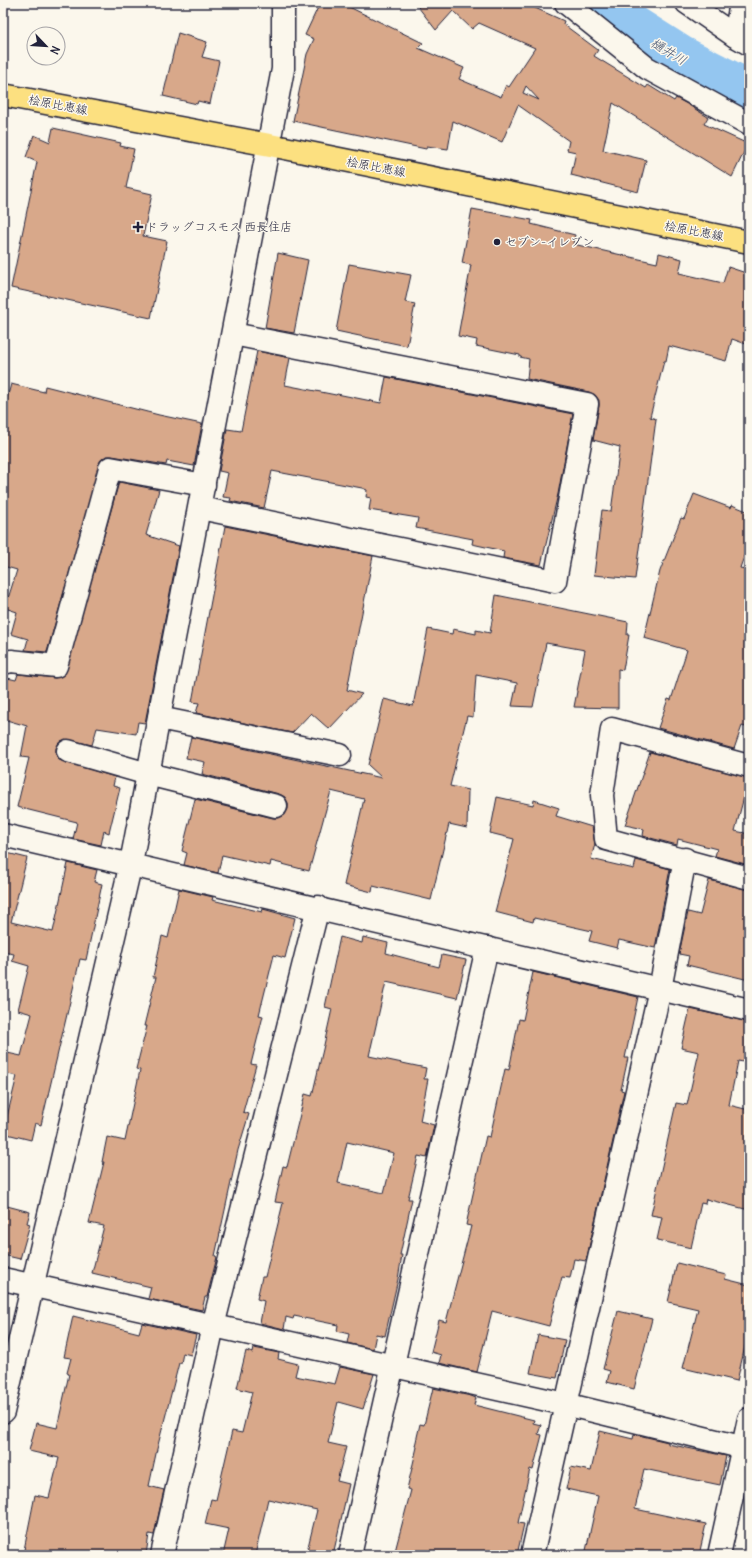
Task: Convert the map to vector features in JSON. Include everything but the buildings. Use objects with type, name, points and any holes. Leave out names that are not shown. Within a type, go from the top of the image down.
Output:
[{"type":"main road","name":"桧原比恵線","points":[[3,95],[270,145],[749,242]]},
{"type":"street","points":[[3,1412],[131,863],[270,145],[283,69],[283,3]]},
{"type":"street","points":[[566,3],[647,68],[749,124]]},
{"type":"street","points":[[687,3],[742,40]]},
{"type":"street","points":[[741,3],[742,40]]},
{"type":"street","points":[[200,508],[555,581],[587,404],[233,334]]},
{"type":"street","points":[[3,663],[11,661],[56,666],[110,468],[204,485]]},
{"type":"street","points":[[159,718],[340,755]]},
{"type":"street","points":[[749,766],[612,730],[602,795],[606,839],[685,859],[749,878]]},
{"type":"street","points":[[68,751],[148,774],[276,806]]},
{"type":"street","points":[[3,835],[131,863],[749,1010]]},
{"type":"street","points":[[532,1555],[660,989],[685,859]]},
{"type":"street","points":[[162,1555],[213,1326],[318,907]]},
{"type":"street","points":[[350,1555],[394,1366],[487,948]]},
{"type":"street","points":[[3,1279],[565,1404],[746,1448]]},
{"type":"street","points":[[719,1555],[746,1448],[749,1419]]},
{"type":"waterway","name":"樋井川","points":[[592,3],[680,59],[749,94]]},
{"type":"place","name":"ドラッグコスモス 西長住店","points":[[138,227]]},
{"type":"place","name":"セブン-イレブン","points":[[497,242]]}]
